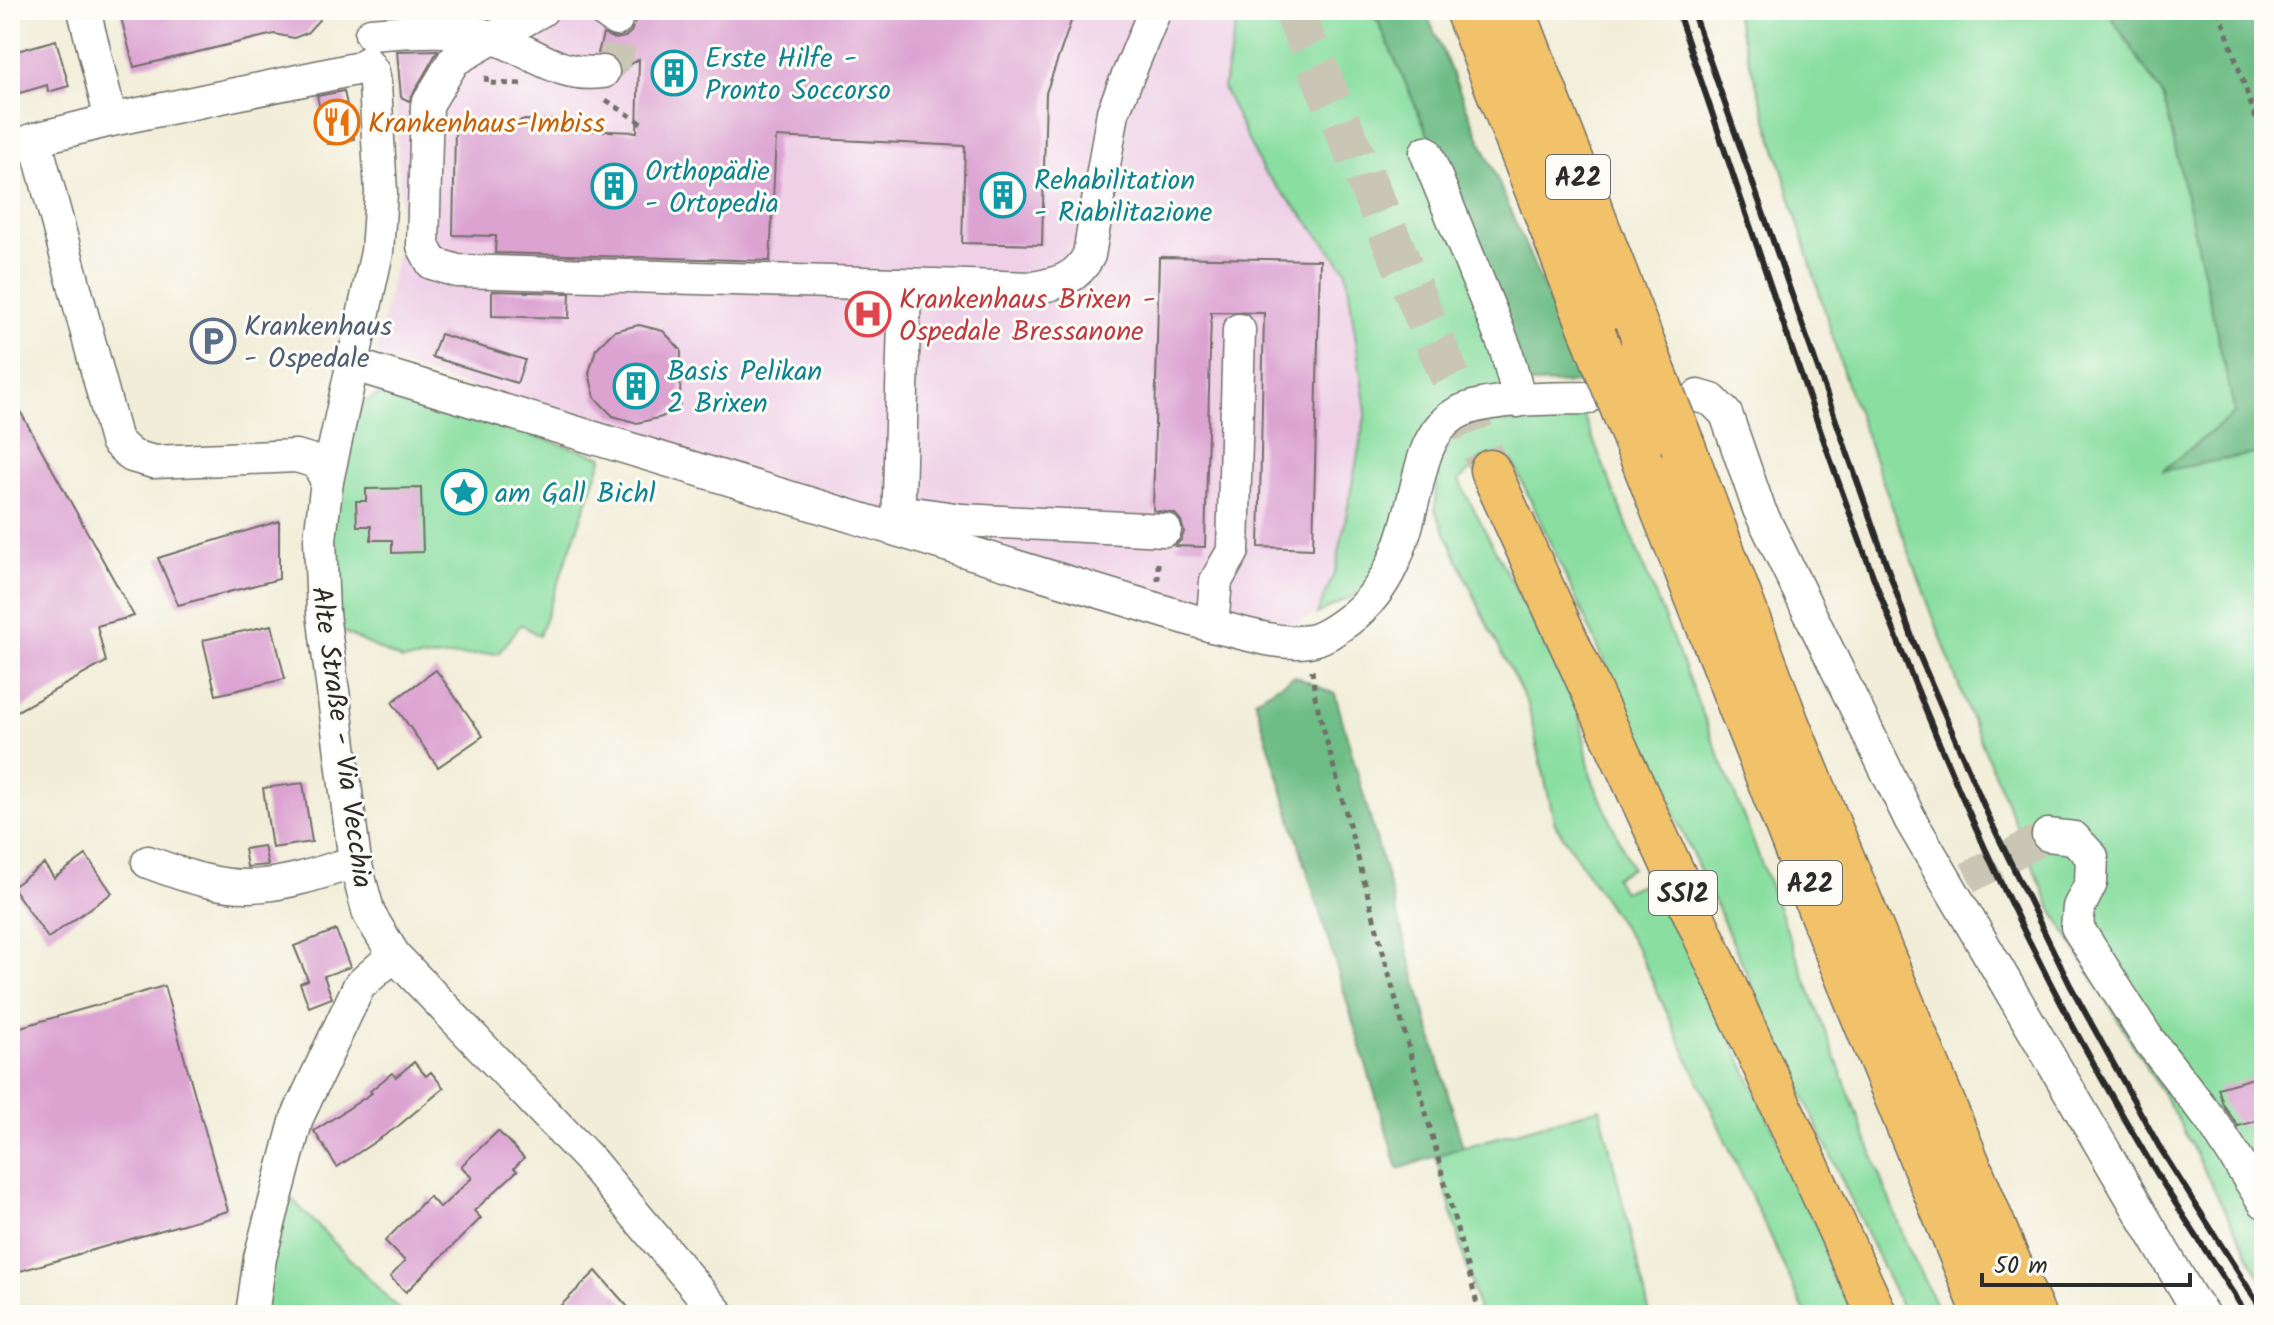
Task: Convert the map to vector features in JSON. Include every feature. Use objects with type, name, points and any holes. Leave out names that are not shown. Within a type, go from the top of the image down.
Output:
[{"type":"highway","name":"A22","points":[[1467,10],[1831,937],[1986,1315]]},
{"type":"highway","name":"A22","points":[[1513,10],[1683,446],[1787,724],[2006,1257],[2033,1315]]},
{"type":"highway","points":[[2006,1257],[2046,1315]]},
{"type":"main road","name":"SS12","points":[[1490,470],[1877,1315]]},
{"type":"street","points":[[84,10],[111,120]]},
{"type":"street","points":[[542,10],[454,60],[427,105],[423,246],[432,263],[457,271],[1034,288],[1063,282],[1081,270],[1089,255],[1113,112],[1155,10]]},
{"type":"street","points":[[327,481],[317,462],[296,456],[154,462],[132,456],[116,441],[22,144],[111,120],[360,68],[368,36],[430,31],[492,37],[565,71],[587,74],[603,72]]},
{"type":"street","name":"Alte Straße - Via Vecchia","points":[[368,36],[375,84],[381,193],[377,252],[327,481],[320,539],[323,613],[355,862],[369,914],[394,955],[589,1159],[719,1315]]},
{"type":"street","points":[[1426,152],[1506,350],[1518,401]]},
{"type":"street","points":[[898,530],[895,353],[905,286]]},
{"type":"street","points":[[1212,626],[1216,581],[1233,551],[1239,330]]},
{"type":"street","points":[[351,364],[1212,626],[1274,639],[1309,641],[1332,632],[1363,609],[1392,570],[1423,457],[1436,431],[1455,414],[1486,404],[1587,398]]},
{"type":"street","points":[[1698,396],[1712,400],[1726,414],[1759,509],[1911,821],[1960,882],[1978,937],[2196,1309]]},
{"type":"street","points":[[898,530],[913,513],[962,507],[1162,540]]},
{"type":"street","points":[[2048,835],[2074,838],[2092,857],[2091,883],[2079,907],[2077,927],[2148,1039],[2214,1124],[2264,1202]]},
{"type":"street","points":[[148,862],[189,877],[237,886],[296,879],[355,862]]},
{"type":"street","points":[[252,1315],[260,1258],[297,1118],[359,986],[394,955]]},
{"type":"path","points":[[2219,10],[2264,143]]},
{"type":"path","points":[[1162,540],[1158,585],[1171,585]]},
{"type":"path","points":[[1309,641],[1315,697],[1480,1315]]},
{"type":"shaded area","name":"Krankenhaus Brixen - Ospedale Bressanone","points":[[386,10],[1234,10],[1237,20],[1223,88],[1263,171],[1346,270],[1366,412],[1336,569],[1317,614],[1288,626],[1234,618],[375,358],[402,231],[392,41]]},
{"type":"green space","points":[[1234,10],[1373,10],[1432,143],[1525,384],[1462,398],[1364,590],[1317,614],[1336,569],[1366,412],[1346,270],[1263,171],[1223,88],[1237,20]]},
{"type":"green space","points":[[1373,10],[1425,10],[1584,383],[1525,384],[1432,143]]},
{"type":"green space","points":[[1734,10],[2107,10],[2164,98],[2235,413],[2163,470],[2264,452],[2264,1285],[2176,1116],[2051,908],[1969,713],[1848,388]]},
{"type":"green space","points":[[2107,10],[2264,10],[2264,452],[2162,471],[2235,413],[2164,98]]},
{"type":"green space","name":"am Gall Bichl","points":[[375,396],[402,396],[603,457],[539,636],[521,624],[499,653],[402,660],[335,628],[331,528],[348,432],[364,403]]},
{"type":"green space","points":[[1583,414],[1746,823],[1908,1248],[1941,1315],[1905,1315],[1512,460],[1482,457],[1459,481],[1579,710],[1591,777],[1632,868],[1615,877],[1623,892],[1639,885],[1681,929],[1858,1315],[1806,1315],[1639,952],[1555,824],[1528,705],[1435,510],[1437,468],[1450,440],[1469,425]]},
{"type":"green space","points":[[1294,676],[1335,694],[1463,1147],[1398,1169],[1255,700]]},
{"type":"green space","points":[[1600,1108],[1650,1315],[1480,1315],[1436,1155]]},
{"type":"green space","points":[[289,1196],[404,1315],[243,1315],[253,1231],[249,1216]]},
{"type":"building","points":[[119,10],[328,10],[307,33],[294,38],[274,34],[134,67]]},
{"type":"building","points":[[632,10],[1075,10],[1046,93],[1042,245],[962,243],[965,146],[776,137],[770,261],[495,253],[496,236],[453,235],[455,129],[512,129],[521,120],[567,121],[576,130],[637,132],[639,59],[622,70],[612,56],[598,53],[603,34],[615,39],[631,32],[635,21]]},
{"type":"building","points":[[56,40],[69,86],[48,92],[47,85],[10,96],[10,53]]},
{"type":"building","points":[[438,50],[409,101],[401,97],[397,51]]},
{"type":"building","points":[[344,91],[354,139],[328,144],[317,96]]},
{"type":"building","points":[[1159,257],[1320,260],[1313,549],[1259,547],[1264,313],[1211,312],[1205,547],[1175,546],[1184,532],[1181,521],[1175,514],[1153,510]]},
{"type":"building","points":[[492,291],[570,293],[569,318],[492,316]]},
{"type":"building","name":"Basis Pelikan 2 Brixen","points":[[639,325],[663,331],[681,350],[680,404],[662,417],[637,423],[613,416],[595,398],[589,373],[596,349],[614,331]]},
{"type":"building","points":[[440,334],[525,360],[517,383],[432,357]]},
{"type":"building","points":[[10,393],[134,616],[97,626],[106,662],[10,715]]},
{"type":"building","points":[[421,488],[423,552],[392,553],[392,540],[371,540],[371,526],[357,526],[356,501],[366,501],[366,489]]},
{"type":"building","points":[[279,521],[279,579],[178,605],[158,558]]},
{"type":"building","points":[[272,625],[285,679],[216,695],[203,640]]},
{"type":"building","points":[[436,670],[483,736],[438,767],[392,702]]},
{"type":"building","points":[[303,783],[312,842],[272,848],[263,788]]},
{"type":"building","points":[[264,846],[268,865],[247,867],[244,849]]},
{"type":"building","points":[[86,855],[112,893],[48,938],[12,887],[44,864],[54,878]]},
{"type":"building","points":[[336,930],[350,967],[324,976],[332,998],[309,1007],[300,983],[308,980],[294,946]]},
{"type":"building","points":[[164,986],[228,1211],[10,1274],[10,1030]]},
{"type":"building","points":[[414,1062],[426,1076],[431,1072],[444,1088],[397,1127],[337,1167],[314,1131],[372,1093],[370,1091],[392,1073],[396,1077]]},
{"type":"building","points":[[2264,1075],[2264,1119],[2238,1126],[2223,1104],[2218,1088]]},
{"type":"building","points":[[498,1131],[524,1158],[514,1168],[517,1171],[474,1211],[481,1218],[406,1292],[390,1277],[405,1261],[385,1241],[429,1196],[440,1208],[472,1178],[461,1166]]},
{"type":"building","points":[[596,1271],[635,1315],[551,1315]]},
{"type":"tunnel","points":[[1293,10],[1490,470]]},
{"type":"tunnel","points":[[603,72],[614,60],[619,48],[616,20]]},
{"type":"tunnel","points":[[1968,878],[2048,835]]},
{"type":"railway","points":[[1677,10],[1854,524],[1932,726],[1975,826],[2056,994],[2101,1076],[2159,1177],[2247,1315]]},
{"type":"railway","points":[[1692,10],[1914,643],[1991,822],[2070,985],[2160,1148],[2264,1313]]},
{"type":"place","name":"Erste Hilfe - Pronto Soccorso","points":[[674,73]]},
{"type":"place","name":"Krankenhaus-Imbiss","points":[[337,122]]},
{"type":"place","name":"Orthopädie - Ortopedia","points":[[614,186]]},
{"type":"place","name":"Rehabilitation - Riabilitazione","points":[[1003,195]]},
{"type":"place","name":"Krankenhaus Brixen - Ospedale Bressanone","points":[[868,314]]},
{"type":"place","name":"Krankenhaus - Ospedale","points":[[213,341]]},
{"type":"place","name":"Basis Pelikan 2 Brixen","points":[[636,386]]},
{"type":"place","name":"am Gall Bichl","points":[[464,492]]}]
